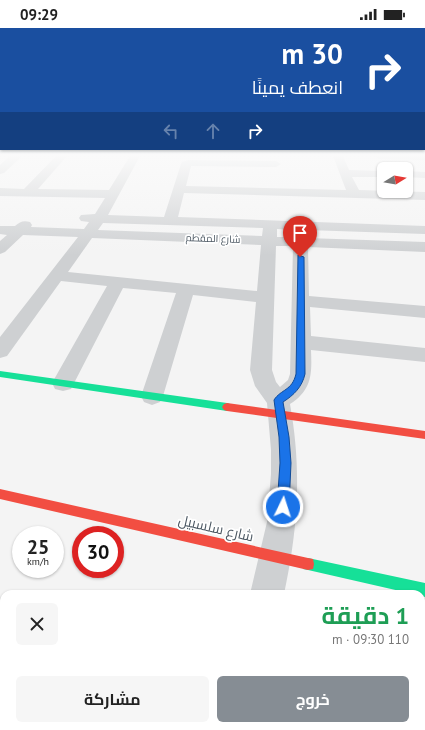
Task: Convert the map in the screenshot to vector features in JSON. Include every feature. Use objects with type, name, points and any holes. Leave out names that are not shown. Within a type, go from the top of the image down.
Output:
[{"type":"street","points":[[28,192],[31,189]]},
{"type":"street","points":[[0,351],[58,276],[99,219],[116,189]]},
{"type":"street","points":[[352,189],[354,194]]},
{"type":"street","points":[[170,221],[179,190],[425,196]]},
{"type":"street","points":[[0,192],[113,194]]},
{"type":"street","points":[[0,249],[34,216],[14,216]]},
{"type":"street","name":"شارع المقطم","points":[[70,218],[170,221],[425,247]]},
{"type":"street","name":"شارع المقطم","points":[[0,230],[88,234],[269,232]]},
{"type":"street","name":"شارع المقطم","points":[[300,234],[425,230]]},
{"type":"street","points":[[268,590],[282,522],[285,491],[285,457],[280,407],[266,386],[261,370],[269,232]]},
{"type":"street","points":[[280,407],[299,380],[301,368],[300,234]]},
{"type":"street","points":[[58,276],[265,297]]},
{"type":"street","points":[[63,383],[118,282]]},
{"type":"street","points":[[152,396],[186,289]]},
{"type":"street","points":[[301,301],[425,312]]},
{"type":"street","points":[[301,342],[425,355]]},
{"type":"street","points":[[0,374],[152,396],[280,407],[425,435]]},
{"type":"street","name":"شارع سلسبيل","points":[[0,494],[425,590]]},
{"type":"traffic: fast","points":[[0,374],[227,407]]},
{"type":"traffic: fast","points":[[308,564],[425,590]]},
{"type":"traffic: jam","points":[[227,407],[425,435]]},
{"type":"traffic: jam","points":[[0,494],[308,564]]},
{"type":"route","points":[[283,507],[286,463],[284,437],[278,400],[292,392],[301,374],[300,257]]}]
